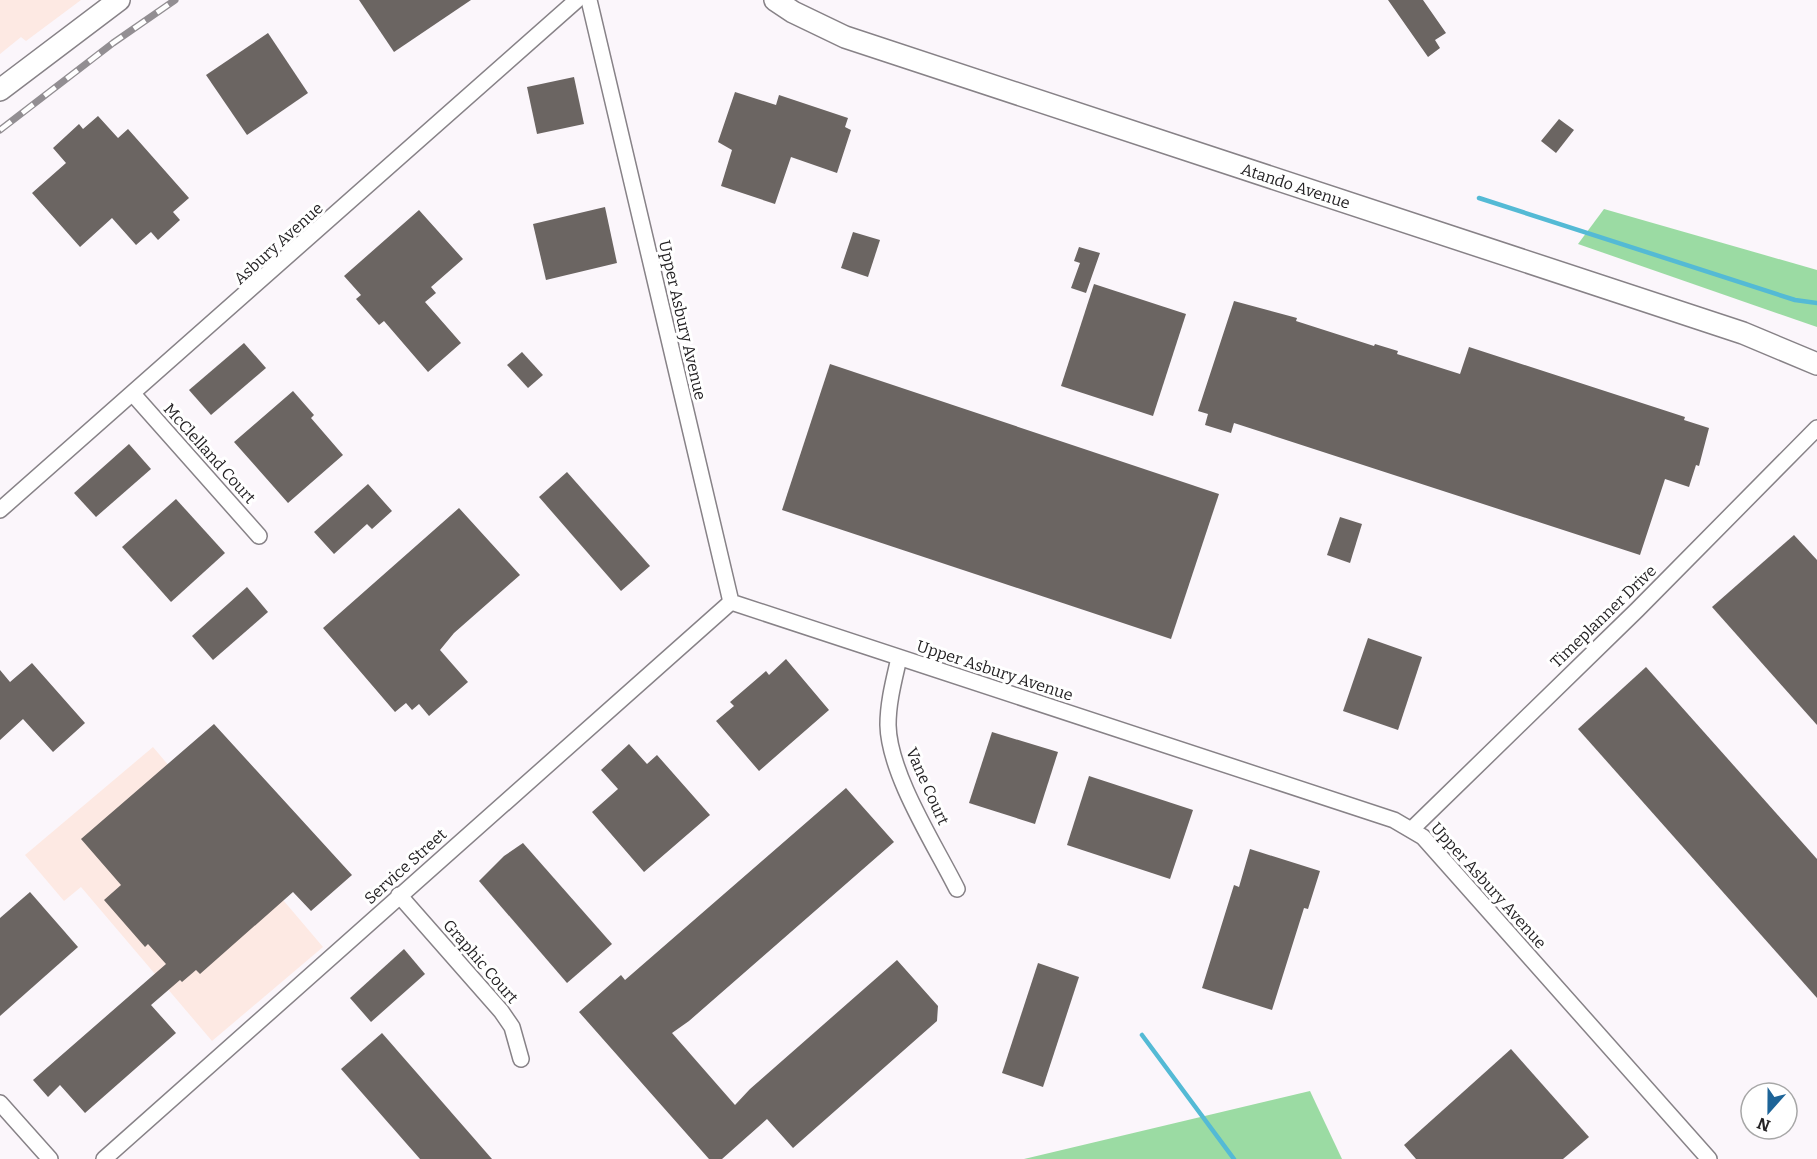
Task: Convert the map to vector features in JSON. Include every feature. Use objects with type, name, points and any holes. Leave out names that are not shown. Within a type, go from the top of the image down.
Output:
[{"type":"main road","points":[[0,90],[119,0]]},
{"type":"main road","name":"Atando Avenue","points":[[775,0],[793,12],[845,37],[1743,333],[1817,364]]},
{"type":"street","name":"Asbury Avenue","points":[[0,510],[577,0]]},
{"type":"street","name":"Upper Asbury Avenue","points":[[589,0],[730,602],[1394,820],[1412,829],[1423,837],[1709,1159]]},
{"type":"street","name":"McClelland Court","points":[[133,394],[259,536]]},
{"type":"street","name":"Timeplanner Drive","points":[[1412,829],[1637,610],[1817,428]]},
{"type":"street","name":"Service Street","points":[[104,1159],[730,602]]},
{"type":"street","name":"Vane Court","points":[[899,658],[889,707],[891,750],[899,772],[957,889]]},
{"type":"street","name":"Graphic Court","points":[[399,895],[501,1011],[515,1036],[521,1059]]},
{"type":"street","points":[[0,1103],[50,1159]]},
{"type":"shaded area","points":[[0,0],[81,0],[26,41],[21,37],[0,54]]},
{"type":"shaded area","points":[[153,747],[323,947],[212,1041],[81,887],[64,901],[25,855]]},
{"type":"green space","points":[[1604,209],[1817,270],[1817,327],[1578,244]]},
{"type":"green space","points":[[1310,1091],[1342,1159],[1024,1159]]},
{"type":"building","points":[[359,0],[471,0],[394,52]]},
{"type":"building","points":[[1388,0],[1423,0],[1446,33],[1435,40],[1440,48],[1428,57]]},
{"type":"building","points":[[268,33],[308,93],[247,135],[206,75]]},
{"type":"building","points":[[574,77],[584,124],[537,134],[527,87]]},
{"type":"building","points":[[735,92],[776,105],[779,95],[848,118],[845,127],[851,130],[837,173],[791,157],[775,204],[721,186],[732,150],[718,142]]},
{"type":"building","points":[[98,116],[118,138],[128,129],[189,198],[173,212],[180,220],[158,240],[151,232],[136,245],[112,218],[80,247],[32,193],[66,163],[53,148],[79,124],[83,129]]},
{"type":"building","points":[[1559,119],[1574,130],[1556,153],[1541,141]]},
{"type":"building","points":[[605,207],[617,263],[546,280],[533,224]]},
{"type":"building","points":[[419,210],[463,259],[431,287],[436,293],[425,302],[461,343],[428,372],[384,321],[379,325],[356,299],[361,295],[344,276]]},
{"type":"building","points":[[853,232],[880,240],[868,277],[841,268]]},
{"type":"building","points":[[1079,247],[1100,253],[1086,293],[1071,288],[1080,263],[1074,261]]},
{"type":"building","points":[[1094,284],[1186,314],[1153,416],[1061,386]]},
{"type":"building","points":[[1234,301],[1297,318],[1296,321],[1374,346],[1375,344],[1398,351],[1397,354],[1460,374],[1469,347],[1685,417],[1684,420],[1709,428],[1699,466],[1696,465],[1689,487],[1665,479],[1640,555],[1234,423],[1231,433],[1205,425],[1208,414],[1198,411]]},
{"type":"building","points":[[244,343],[266,368],[211,415],[189,390]]},
{"type":"building","points":[[522,352],[543,375],[528,388],[507,365]]},
{"type":"building","points":[[830,364],[1219,494],[1171,639],[782,510]]},
{"type":"building","points":[[293,391],[314,415],[311,418],[343,455],[288,503],[234,442]]},
{"type":"building","points":[[129,444],[151,469],[96,517],[74,493]]},
{"type":"building","points":[[567,472],[650,566],[621,591],[539,497]]},
{"type":"building","points":[[368,484],[392,511],[372,529],[367,524],[334,554],[314,532]]},
{"type":"building","points":[[176,499],[225,553],[171,602],[122,547]]},
{"type":"building","points":[[459,508],[520,575],[454,633],[440,650],[468,682],[429,716],[419,704],[412,710],[406,703],[395,712],[323,628]]},
{"type":"building","points":[[1340,517],[1362,524],[1350,563],[1327,555]]},
{"type":"building","points":[[1794,535],[1817,560],[1817,725],[1712,607]]},
{"type":"building","points":[[247,587],[268,612],[213,660],[192,636]]},
{"type":"building","points":[[1368,638],[1422,657],[1398,730],[1343,711]]},
{"type":"building","points":[[786,659],[829,710],[759,771],[716,721],[734,706],[730,702],[766,671],[769,675]]},
{"type":"building","points":[[32,663],[85,723],[53,752],[23,719],[0,740],[0,670],[10,682]]},
{"type":"building","points":[[1646,667],[1817,859],[1817,998],[1578,729]]},
{"type":"building","points":[[214,724],[352,875],[311,911],[293,892],[200,974],[196,970],[182,982],[180,980],[151,1005],[176,1033],[85,1113],[60,1085],[48,1097],[33,1080],[166,964],[148,944],[145,947],[104,900],[121,885],[81,839]]},
{"type":"building","points":[[992,732],[1058,752],[1035,824],[969,803]]},
{"type":"building","points":[[629,744],[647,764],[657,755],[710,815],[644,872],[592,812],[618,789],[601,770]]},
{"type":"building","points":[[1089,776],[1193,810],[1170,879],[1067,845]]},
{"type":"building","points":[[846,788],[894,842],[689,1021],[672,1033],[735,1105],[750,1089],[897,960],[938,1006],[937,1021],[793,1148],[767,1119],[722,1159],[709,1159],[579,1012],[621,975],[625,980]]},
{"type":"building","points":[[523,843],[612,944],[567,983],[479,881],[504,856]]},
{"type":"building","points":[[1250,849],[1320,871],[1308,909],[1304,908],[1272,1010],[1202,988],[1234,885],[1239,887]]},
{"type":"building","points":[[30,892],[78,947],[0,1016],[0,918]]},
{"type":"building","points":[[404,949],[425,974],[371,1022],[350,998]]},
{"type":"building","points":[[1038,963],[1079,977],[1043,1087],[1002,1073]]},
{"type":"building","points":[[382,1033],[492,1159],[420,1159],[341,1069]]},
{"type":"building","points":[[1511,1049],[1589,1137],[1563,1159],[1416,1159],[1404,1145]]},
{"type":"waterway","points":[[1479,198],[1795,300],[1817,303]]},
{"type":"waterway","points":[[1142,1035],[1234,1159]]},
{"type":"railway","points":[[0,130],[113,43],[175,0]]}]
